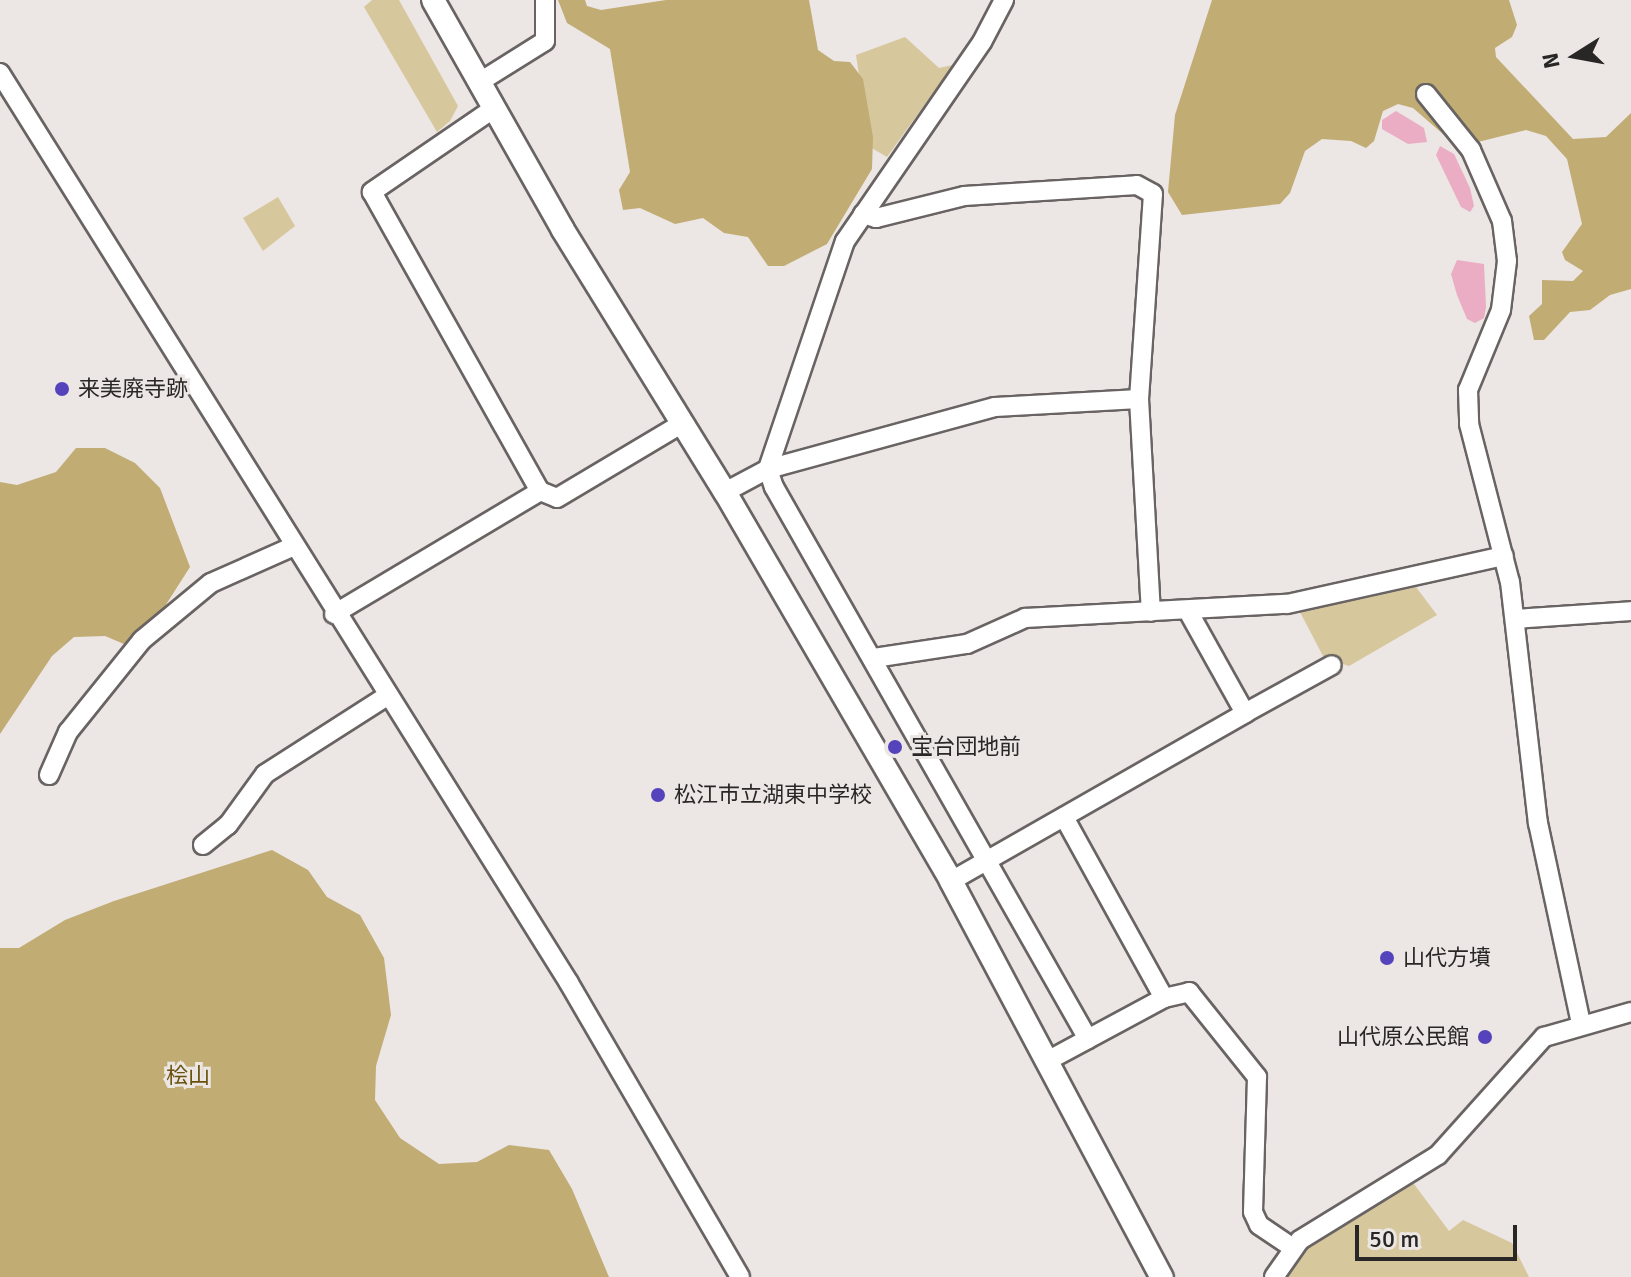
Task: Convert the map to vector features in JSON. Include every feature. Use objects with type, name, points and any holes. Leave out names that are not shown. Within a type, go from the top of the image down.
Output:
[{"type":"street","points":[[433,0],[493,109],[725,492],[951,881],[1162,1277]]},
{"type":"street","points":[[478,83],[545,41],[545,0]]},
{"type":"street","points":[[1004,0],[982,42],[845,241],[768,469],[774,487],[1088,1039]]},
{"type":"street","points":[[0,73],[334,614],[569,983],[740,1277]]},
{"type":"street","points":[[1426,94],[1471,150],[1502,221],[1507,261],[1501,310],[1468,390],[1469,424],[1504,556],[1515,619],[1538,823],[1581,1024]]},
{"type":"street","points":[[493,109],[372,192],[540,491],[557,498],[683,423]]},
{"type":"street","points":[[863,214],[876,218],[964,196],[1137,185],[1153,194],[1139,399],[1151,612]]},
{"type":"street","points":[[725,492],[768,469],[995,407],[1139,399]]},
{"type":"street","points":[[334,614],[540,491]]},
{"type":"street","points":[[49,775],[68,732],[142,640],[211,583],[294,546]]},
{"type":"street","points":[[874,658],[967,644],[1025,618],[1189,613],[1313,600],[1504,556]]},
{"type":"street","points":[[1515,619],[1631,611]]},
{"type":"street","points":[[1189,613],[1245,713]]},
{"type":"street","points":[[951,881],[1332,665]]},
{"type":"street","points":[[203,845],[228,825],[265,774],[387,696]]},
{"type":"street","points":[[1064,817],[1164,998]]},
{"type":"street","points":[[1049,1060],[1164,998],[1189,992],[1257,1077],[1253,1212],[1259,1225],[1292,1247]]},
{"type":"street","points":[[1274,1277],[1292,1247],[1438,1155],[1528,1050],[1553,1032],[1631,1012]]},
{"type":"shaded area","points":[[372,0],[399,0],[458,106],[450,121],[437,132],[364,7]]},
{"type":"shaded area","points":[[905,37],[939,68],[953,65],[887,157],[870,147],[856,55]]},
{"type":"shaded area","points":[[1396,111],[1424,128],[1427,142],[1408,144],[1382,129],[1382,120]]},
{"type":"shaded area","points":[[1440,146],[1454,154],[1470,188],[1474,206],[1470,212],[1461,207],[1436,155]]},
{"type":"shaded area","points":[[278,197],[295,226],[263,251],[243,218]]},
{"type":"shaded area","points":[[1457,260],[1484,264],[1486,307],[1484,318],[1475,323],[1467,319],[1451,274]]},
{"type":"shaded area","points":[[1416,587],[1437,615],[1349,666],[1324,658],[1300,612]]},
{"type":"shaded area","points":[[1411,1180],[1449,1231],[1463,1220],[1512,1243],[1529,1277],[1281,1277],[1299,1247]]},
{"type":"green space","points":[[558,0],[585,0],[587,6],[601,10],[666,0],[809,0],[818,50],[834,61],[850,62],[863,79],[873,137],[872,169],[827,244],[784,266],[768,266],[748,237],[724,233],[703,218],[675,224],[640,208],[623,210],[619,190],[630,172],[610,49],[567,23]]},
{"type":"green space","points":[[1212,0],[1509,0],[1517,25],[1512,37],[1495,48],[1496,57],[1573,139],[1606,137],[1631,113],[1631,289],[1610,295],[1590,310],[1570,312],[1544,340],[1534,340],[1529,316],[1542,304],[1542,280],[1573,281],[1583,271],[1565,260],[1562,252],[1582,224],[1567,159],[1546,136],[1526,130],[1458,147],[1413,108],[1398,104],[1383,111],[1374,141],[1366,148],[1351,141],[1322,139],[1305,151],[1290,193],[1280,204],[1182,215],[1168,192],[1175,115]]},
{"type":"green space","points":[[76,448],[105,448],[135,463],[160,488],[190,567],[151,628],[124,644],[105,636],[74,637],[52,656],[0,734],[0,482],[17,485],[56,472]]},
{"type":"green space","name":"桧山","points":[[272,850],[308,870],[327,897],[360,915],[384,958],[391,1015],[376,1066],[375,1100],[400,1138],[439,1164],[477,1162],[509,1145],[549,1150],[572,1189],[609,1277],[0,1277],[0,948],[19,948],[65,920],[114,901]]},
{"type":"place","name":"来美廃寺跡","points":[[62,389]]},
{"type":"place","name":"宝台団地前","points":[[895,747]]},
{"type":"place","name":"松江市立湖東中学校","points":[[658,795]]},
{"type":"place","name":"山代方墳","points":[[1387,958]]},
{"type":"place","name":"山代原公民館","points":[[1485,1037]]}]
